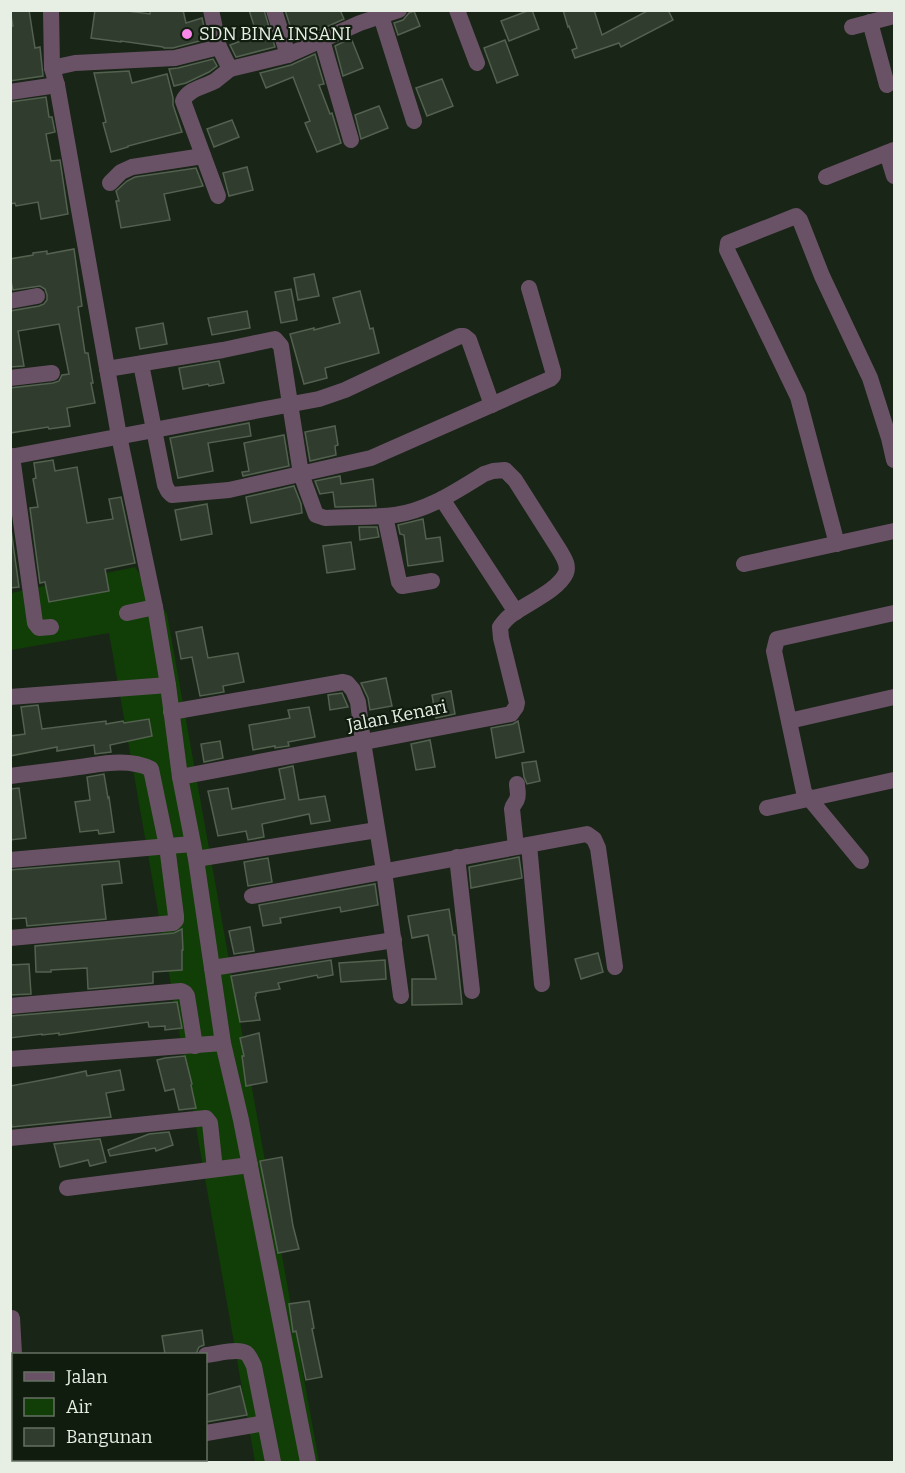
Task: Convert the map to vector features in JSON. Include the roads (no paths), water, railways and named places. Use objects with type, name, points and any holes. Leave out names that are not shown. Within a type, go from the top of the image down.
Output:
[{"type":"street","points":[[51,10],[54,67],[119,436],[141,610],[158,686],[171,711],[212,968],[209,1044]]},
{"type":"street","points":[[211,10],[219,47],[230,69]]},
{"type":"street","points":[[274,10],[288,55]]},
{"type":"street","points":[[218,196],[183,101],[184,97],[213,82],[230,69],[288,55],[322,40],[358,17],[381,16],[399,10]]},
{"type":"street","points":[[457,10],[477,63]]},
{"type":"street","points":[[852,27],[892,15]]},
{"type":"street","points":[[381,16],[414,121]]},
{"type":"street","points":[[870,22],[887,85]]},
{"type":"street","points":[[322,40],[351,140]]},
{"type":"street","points":[[54,67],[75,63],[175,58],[219,47]]},
{"type":"street","points":[[10,92],[57,85]]},
{"type":"street","points":[[826,177],[891,151],[894,176]]},
{"type":"street","points":[[110,183],[121,172],[132,167],[203,156]]},
{"type":"street","points":[[837,544],[798,397],[727,250],[728,243],[796,216],[800,220],[822,276],[870,378],[894,460]]},
{"type":"street","points":[[141,364],[168,491],[172,495],[230,490],[371,458],[550,379],[554,371],[529,288]]},
{"type":"street","points":[[10,301],[38,296]]},
{"type":"street","points":[[40,622],[11,457],[318,399],[338,393],[453,338],[462,336],[468,338],[470,342],[492,405]]},
{"type":"street","points":[[107,369],[275,339],[281,346],[301,474],[316,515],[325,518],[385,516],[420,509],[484,474],[505,470],[515,480],[560,551],[567,566],[565,574],[553,588],[516,612],[442,499]]},
{"type":"street","points":[[10,378],[52,373]]},
{"type":"street","points":[[385,516],[399,582],[402,586],[432,581]]},
{"type":"street","points":[[744,564],[894,531]]},
{"type":"street","name":"Jalan Kenari","points":[[180,777],[511,714],[517,703],[501,638],[501,627],[516,612]]},
{"type":"street","points":[[861,861],[804,792],[774,651],[777,639],[894,613]]},
{"type":"street","points":[[171,711],[336,683],[347,683],[353,690],[358,702],[401,996]]},
{"type":"street","points":[[10,697],[158,686]]},
{"type":"street","points":[[789,721],[894,697]]},
{"type":"street","points":[[10,776],[108,764],[142,764],[151,769],[170,846],[176,911],[176,920],[173,923],[10,938]]},
{"type":"street","points":[[767,808],[894,780]]},
{"type":"street","points":[[517,784],[518,797],[512,809],[522,846],[542,984]]},
{"type":"street","points":[[10,860],[170,846],[193,849],[377,830]]},
{"type":"street","points":[[252,896],[587,834],[594,839],[598,848],[615,967]]},
{"type":"street","points":[[457,858],[472,991]]},
{"type":"street","points":[[212,968],[394,940]]},
{"type":"street","points":[[10,1006],[180,991],[187,996],[209,1044],[245,1166],[308,1462]]},
{"type":"street","points":[[10,1059],[209,1044]]},
{"type":"street","points":[[10,1138],[206,1118],[210,1123],[218,1168]]},
{"type":"street","points":[[67,1188],[245,1166]]},
{"type":"street","points":[[12,1318],[14,1353]]},
{"type":"street","points":[[207,1356],[238,1351],[249,1357],[254,1366],[273,1462]]},
{"type":"street","points":[[207,1433],[265,1423]]},
{"type":"water","points":[[135,567],[167,614],[319,1462],[255,1462],[109,633],[11,650],[11,593]]},
{"type":"place","name":"SDN BINA INSANI","points":[[187,34]]}]
